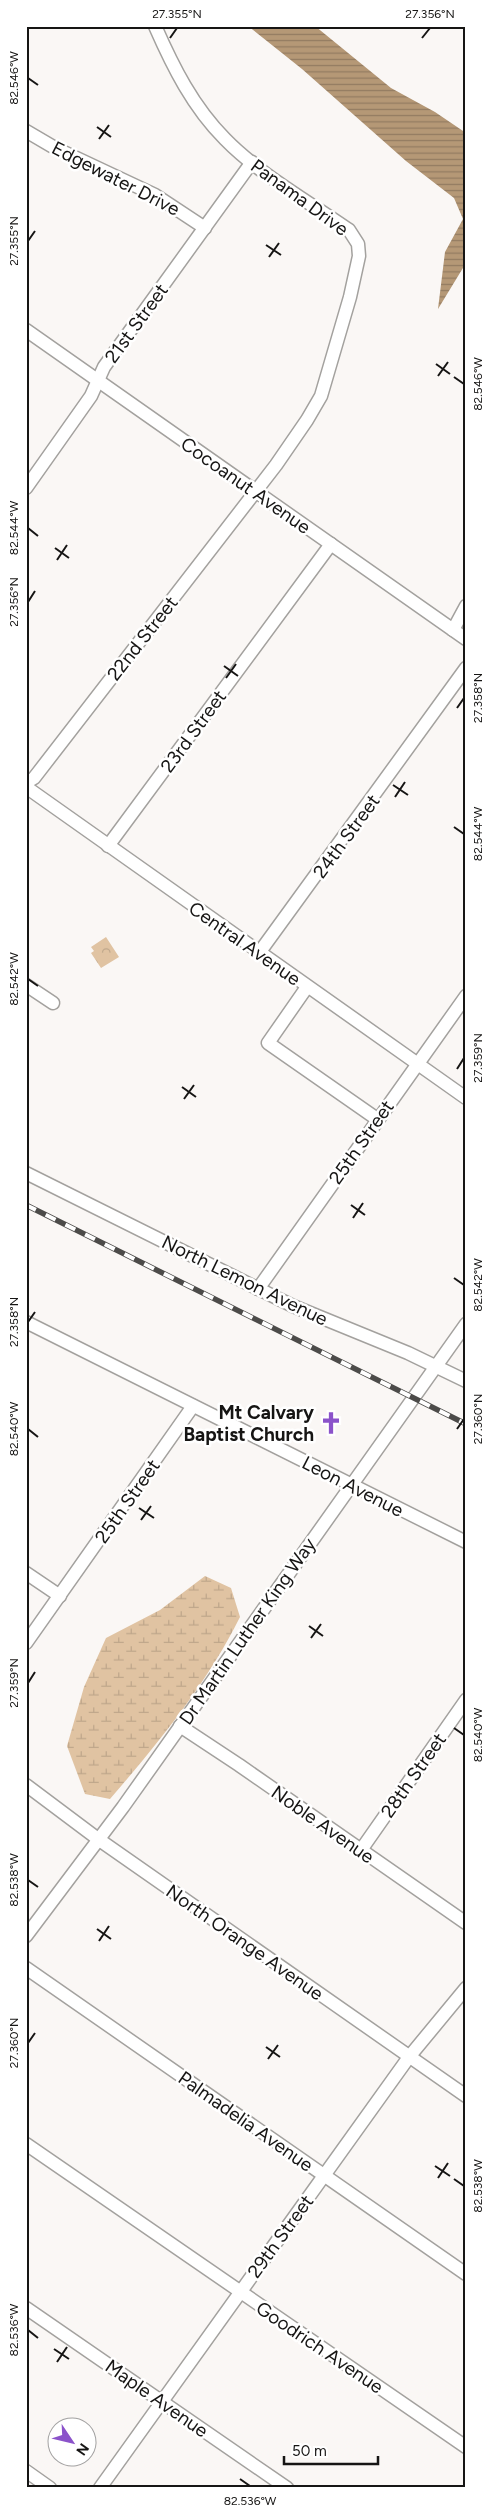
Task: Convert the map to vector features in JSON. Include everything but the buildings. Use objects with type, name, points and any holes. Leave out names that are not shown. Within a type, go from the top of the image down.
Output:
[{"type":"street","name":"Panama Drive","points":[[155,26],[189,95],[226,140],[252,162],[349,230],[358,244],[359,256],[350,297],[321,396],[307,420],[255,491]]},
{"type":"street","name":"Edgewater Drive","points":[[26,131],[55,148],[156,195],[205,228]]},
{"type":"street","name":"21st Street","points":[[26,488],[91,396],[104,367],[252,162]]},
{"type":"street","name":"Cocoanut Avenue","points":[[26,330],[466,639]]},
{"type":"street","name":"22nd Street","points":[[26,783],[34,778],[255,491]]},
{"type":"street","name":"23rd Street","points":[[108,846],[331,544]]},
{"type":"street","points":[[453,630],[466,606]]},
{"type":"street","name":"24th Street","points":[[259,953],[466,668]]},
{"type":"street","name":"Central Avenue","points":[[26,787],[466,1098]]},
{"type":"street","points":[[26,985],[53,1003]]},
{"type":"street","points":[[307,987],[268,1043],[377,1120]]},
{"type":"street","name":"25th Street","points":[[258,1289],[466,996]]},
{"type":"street","name":"North Lemon Avenue","points":[[26,1173],[258,1289],[436,1366],[466,1381]]},
{"type":"street","name":"Leon Avenue","points":[[26,1322],[466,1542]]},
{"type":"street","name":"Dr Martin Luther King Way","points":[[26,1936],[180,1726],[466,1324]]},
{"type":"street","name":"25th Street","points":[[26,1643],[192,1406]]},
{"type":"street","points":[[26,1574],[60,1596]]},
{"type":"street","name":"28th Street","points":[[361,1850],[466,1700]]},
{"type":"street","name":"Noble Avenue","points":[[180,1726],[466,1923]]},
{"type":"street","name":"North Orange Avenue","points":[[26,1785],[98,1839],[466,2096]]},
{"type":"street","name":"Palmadelia Avenue","points":[[26,1968],[466,2274]]},
{"type":"street","name":"29th Street","points":[[100,2488],[409,2057],[466,1988]]},
{"type":"street","name":"Goodrich Avenue","points":[[26,2144],[466,2447]]},
{"type":"street","name":"Maple Avenue","points":[[26,2308],[287,2488]]},
{"type":"street","points":[[26,2471],[50,2488]]},
{"type":"green space","points":[[106,937],[119,957],[101,968],[91,953],[94,951],[91,947]]},
{"type":"green space","points":[[205,1576],[231,1588],[240,1617],[227,1642],[181,1712],[110,1799],[85,1794],[67,1746],[84,1687],[106,1638],[160,1610]]},
{"type":"shaded area","points":[[248,26],[315,26],[391,88],[435,112],[466,133],[466,263],[438,309],[445,252],[463,219],[454,198],[406,161],[302,69]]},
{"type":"railway","points":[[26,1205],[466,1424]]},
{"type":"place","name":"Mt Calvary Baptist Church","points":[[331,1423]]}]
